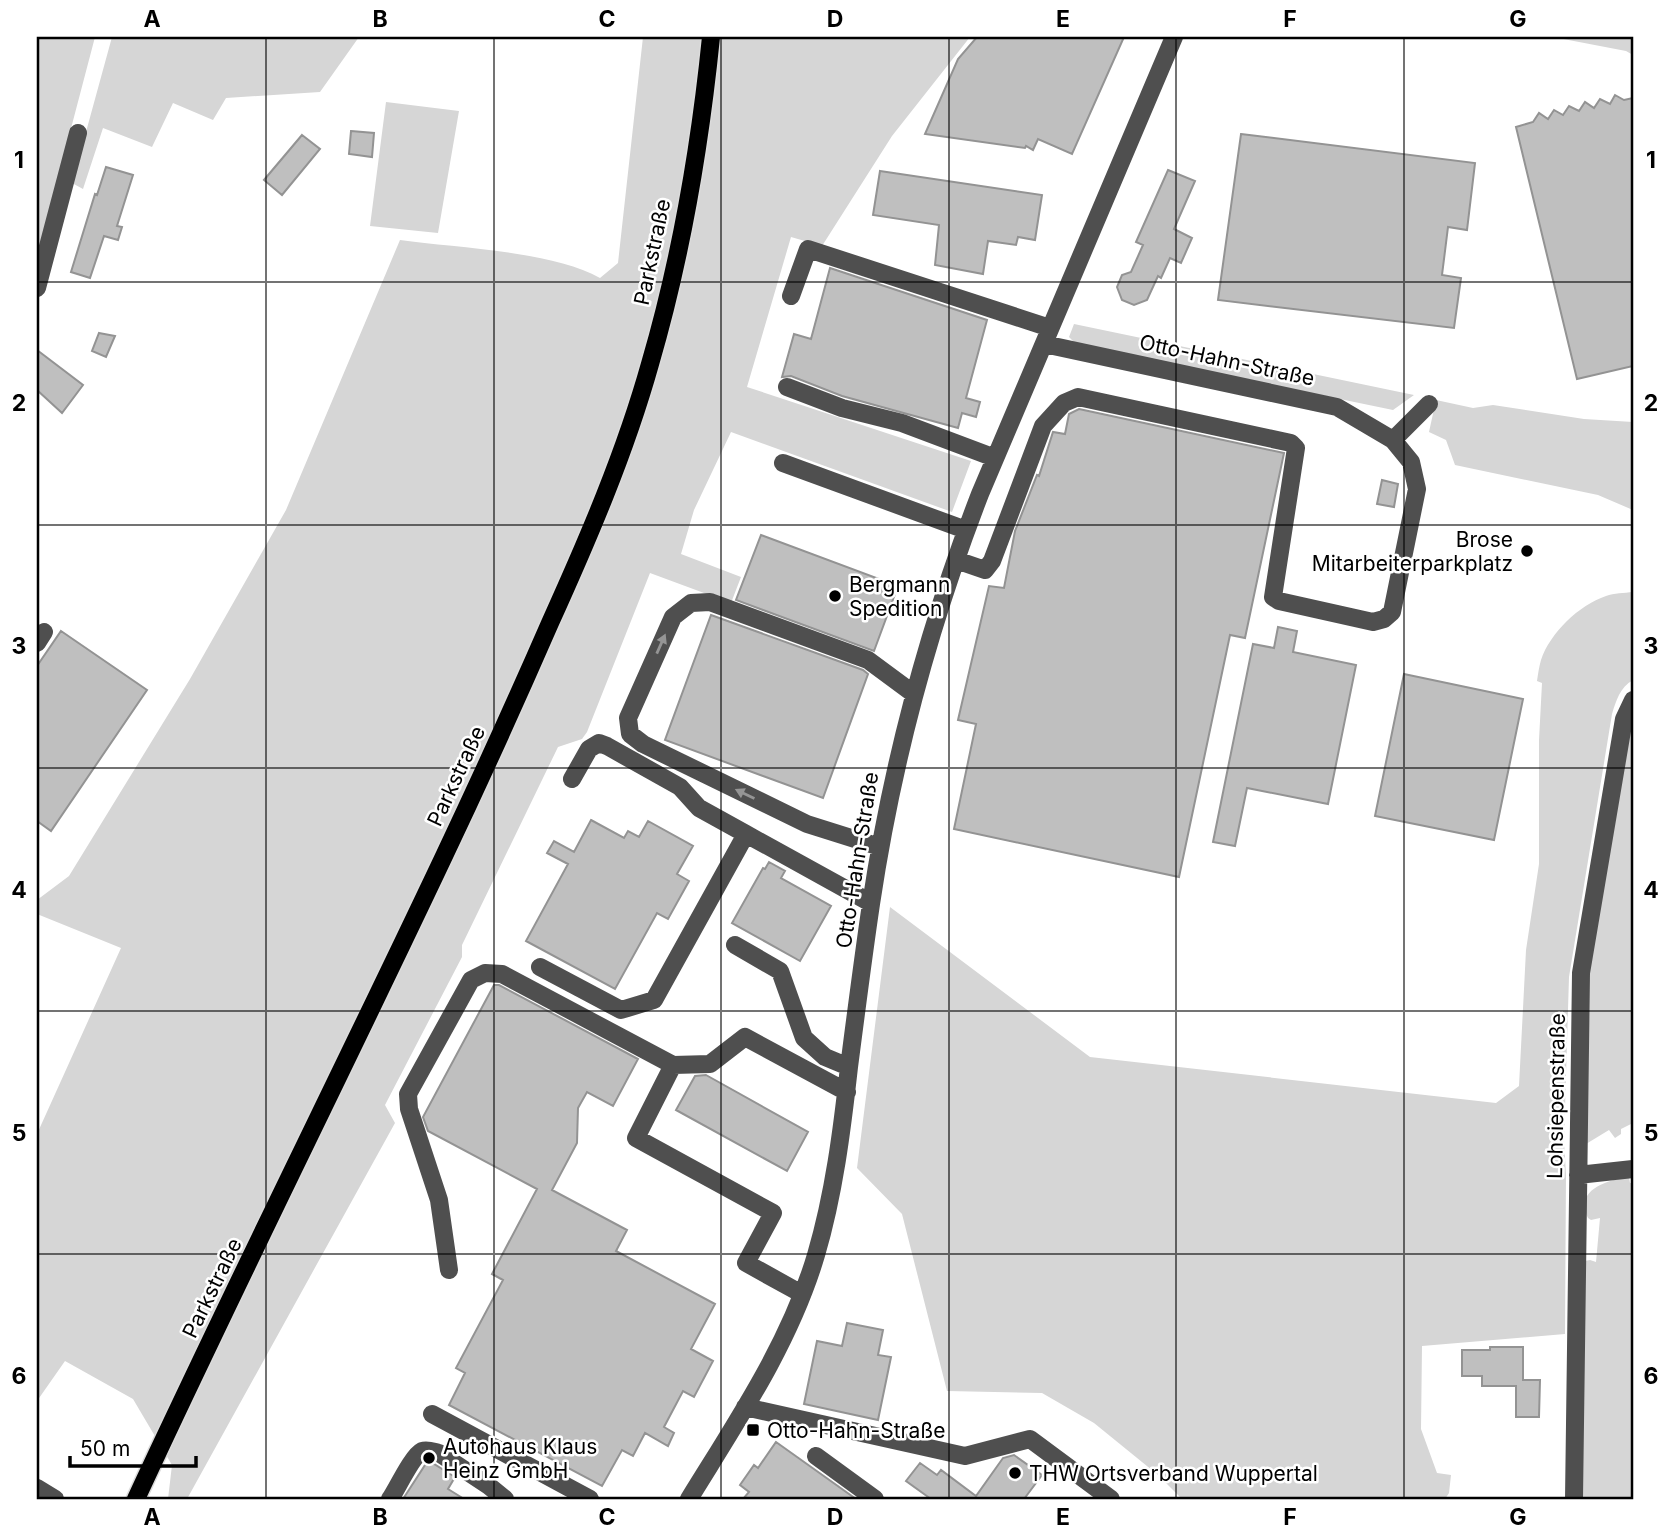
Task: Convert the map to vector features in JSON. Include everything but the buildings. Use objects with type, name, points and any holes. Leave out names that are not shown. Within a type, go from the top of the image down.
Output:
[{"type":"main road","name":"Parkstraße","points":[[136,1499],[495,747],[607,490],[650,364],[674,265],[706,92],[712,37]]},
{"type":"street","name":"Otto-Hahn-Straße","points":[[689,1499],[790,1326],[802,1294],[827,1215],[847,1092],[880,847],[914,694],[966,530],[1174,37]]},
{"type":"street","points":[[37,288],[78,133]]},
{"type":"street","points":[[791,296],[808,249],[1047,336]]},
{"type":"street","name":"Otto-Hahn-Straße","points":[[1047,336],[1337,407],[1393,440]]},
{"type":"street","points":[[787,387],[842,408],[902,423],[995,458]]},
{"type":"street","points":[[956,560],[985,570],[992,562],[1043,426],[1064,403],[1078,397],[1291,443],[1296,448],[1273,597],[1279,601],[1373,622],[1384,620],[1392,612],[1417,489],[1411,462],[1393,440],[1429,404]]},
{"type":"street","points":[[783,463],[966,530]]},
{"type":"street","points":[[880,847],[807,824],[643,744],[630,734],[628,718],[673,617],[691,603],[710,602],[868,660],[914,694]]},
{"type":"street","name":"Lohsiepenstraße","points":[[1574,1499],[1581,973],[1624,719],[1633,700]]},
{"type":"street","points":[[572,779],[589,749],[599,743],[607,746],[680,787],[699,808],[872,903]]},
{"type":"street","points":[[540,967],[621,1010],[654,1000],[746,834]]},
{"type":"street","points":[[735,945],[780,971],[804,1038],[825,1057],[849,1067]]},
{"type":"street","points":[[449,1270],[439,1200],[409,1109],[408,1094],[471,981],[485,973],[502,974],[673,1065],[710,1064],[745,1037],[847,1092]]},
{"type":"street","points":[[673,1065],[636,1138],[773,1213],[746,1263],[802,1294]]},
{"type":"street","points":[[1578,1175],[1633,1169]]},
{"type":"street","points":[[745,1407],[965,1456],[1030,1439],[1111,1499]]},
{"type":"street","points":[[432,1414],[590,1499]]},
{"type":"street","points":[[390,1499],[415,1457],[423,1451],[431,1450],[480,1479],[505,1499]]},
{"type":"street","points":[[816,1456],[875,1499]]},
{"type":"street","points":[[37,1488],[55,1499]]},
{"type":"shaded area","points":[[37,37],[95,37],[37,258]]},
{"type":"shaded area","points":[[112,37],[359,37],[320,92],[226,98],[213,120],[173,103],[152,147],[103,128],[83,189],[72,183]]},
{"type":"shaded area","points":[[643,37],[970,37],[892,136],[822,246],[791,237],[747,387],[971,461],[952,512],[731,432],[694,510],[681,554],[741,577],[731,603],[650,573],[587,732],[582,739],[558,747],[462,945],[462,957],[385,1105],[395,1123],[187,1499],[168,1499],[172,1465],[133,1399],[65,1361],[37,1401],[37,1134],[121,948],[37,914],[37,900],[69,876],[190,679],[286,510],[400,240],[531,256],[580,269],[600,278],[618,263]]},
{"type":"shaded area","points":[[1553,37],[1633,37],[1633,55],[1626,51]]},
{"type":"shaded area","points":[[386,102],[459,111],[438,233],[370,226]]},
{"type":"shaded area","points":[[1074,324],[1414,395],[1393,410],[1076,344],[1069,337]]},
{"type":"shaded area","points":[[1436,400],[1473,408],[1493,405],[1584,419],[1633,422],[1633,510],[1598,495],[1455,465],[1446,440],[1429,432]]},
{"type":"shaded area","points":[[1633,592],[1633,680],[1622,690],[1612,714],[1569,977],[1564,1141],[1565,1334],[1422,1346],[1421,1429],[1437,1473],[1451,1475],[1449,1493],[1445,1499],[1182,1499],[1158,1475],[1094,1423],[1042,1393],[947,1391],[902,1214],[857,1168],[890,907],[1090,1057],[1496,1103],[1519,1086],[1526,950],[1539,864],[1542,683],[1537,681],[1540,663],[1558,630],[1576,613],[1606,596]]},
{"type":"shaded area","points":[[1633,730],[1633,1123],[1621,1129],[1621,1134],[1615,1138],[1609,1130],[1586,1144],[1588,967],[1630,732]]},
{"type":"shaded area","points":[[1629,1177],[1630,1183],[1633,1183],[1633,1499],[1581,1499],[1585,1261],[1596,1262],[1600,1218],[1588,1218],[1586,1200],[1595,1188]]},
{"type":"place","name":"Brose Mitarbeiterparkplatz","points":[[1527,551]]},
{"type":"place","name":"Bergmann Spedition","points":[[835,596]]},
{"type":"place","name":"Otto-Hahn-Straße","points":[[753,1430]]},
{"type":"place","name":"Autohaus Klaus Heinz GmbH","points":[[429,1458]]},
{"type":"place","name":"THW Ortsverband Wuppertal","points":[[1015,1473]]}]
